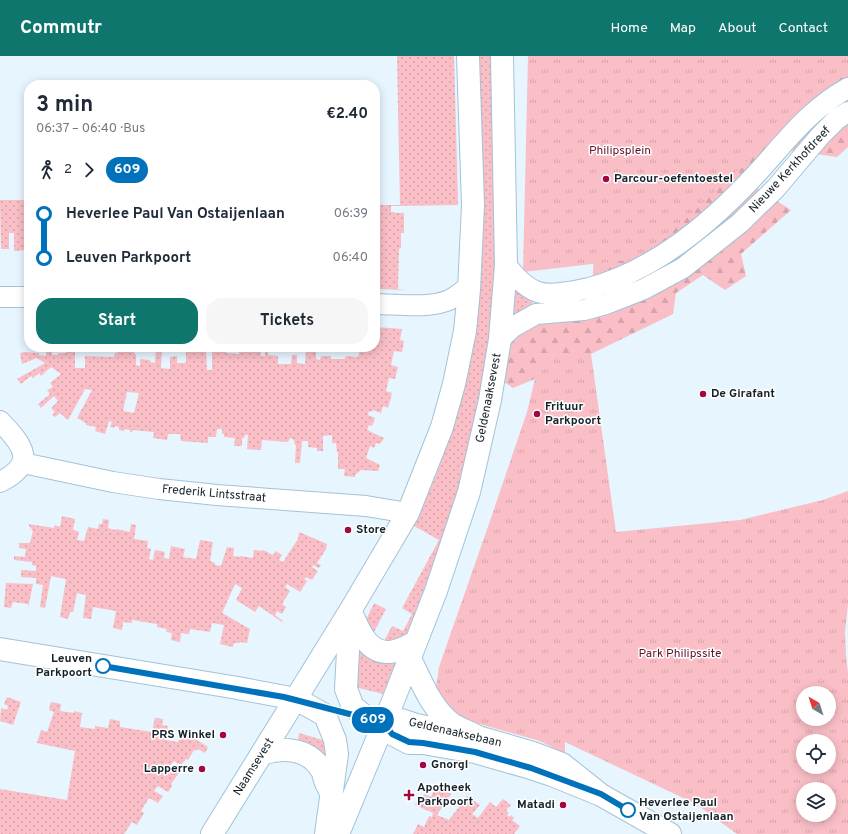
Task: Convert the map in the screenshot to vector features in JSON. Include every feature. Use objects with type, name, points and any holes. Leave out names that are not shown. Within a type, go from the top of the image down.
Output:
[{"type":"main road","points":[[296,699],[408,513],[442,427],[454,384],[467,320],[473,205],[468,56]]},
{"type":"main road","name":"Geldenaaksevest","points":[[338,834],[375,720],[413,650],[436,591],[469,492],[490,400],[500,339],[506,265],[502,56]]},
{"type":"main road","points":[[350,611],[360,634],[372,647],[389,652],[413,650],[427,694],[438,710],[452,724],[478,737]]},
{"type":"main road","points":[[350,611],[346,689],[353,707],[375,720]]},
{"type":"main road","points":[[0,649],[296,699],[375,720]]},
{"type":"main road","points":[[296,699],[325,715],[335,740],[337,754],[326,834]]},
{"type":"main road","name":"Naamsevest","points":[[212,834],[296,699]]},
{"type":"main road","name":"Geldenaaksebaan","points":[[375,720],[401,720],[416,725],[478,737],[533,753],[562,764],[601,794],[670,834]]},
{"type":"main road","name":"Geldenaaksebaan","points":[[375,720],[392,734],[409,742],[475,752],[531,768],[601,794]]},
{"type":"main road","points":[[262,754],[275,750],[294,750],[304,753],[314,760],[322,770],[326,783],[332,794]]},
{"type":"street","name":"Nieuwe Kerkhofdreef","points":[[506,265],[516,278],[538,292],[553,292],[578,290],[599,285],[656,260],[671,250],[717,213],[762,167],[804,120],[822,104],[848,88]]},
{"type":"street","name":"Nieuwe Kerkhofdreef","points":[[500,339],[513,327],[536,314],[584,310],[606,304],[644,289],[683,268],[740,223],[780,183],[820,136],[837,119],[848,112]]},
{"type":"street","points":[[762,167],[780,183]]},
{"type":"street","points":[[708,220],[722,238]]},
{"type":"street","points":[[380,304],[422,305],[448,301],[458,296],[469,286]]},
{"type":"street","points":[[0,297],[24,297]]},
{"type":"street","points":[[0,421],[21,447],[23,454],[23,463],[12,475],[0,482]]},
{"type":"street","name":"Frederik Lintsstraat","points":[[23,463],[113,482],[159,489],[217,495],[366,506],[408,513]]},
{"type":"green space","points":[[397,56],[454,56],[458,205],[391,206],[391,212],[404,213],[404,233],[401,233],[401,248],[399,249],[398,289],[405,290],[380,289],[380,205],[400,205]]},
{"type":"green space","points":[[478,56],[492,56],[496,256],[487,358],[480,399],[463,475],[445,534],[406,636],[399,642],[384,641],[392,626],[403,631],[412,614],[402,608],[439,540],[414,526],[437,473],[450,437]]},
{"type":"green space","name":"Philipsplein","points":[[528,56],[848,56],[848,66],[644,258],[523,272]]},
{"type":"green space","points":[[723,56],[766,56],[760,71]]},
{"type":"green space","points":[[848,56],[848,147],[837,157],[774,148],[739,177],[791,210],[741,254],[746,276],[725,290],[703,275],[676,293],[673,314],[591,354],[555,354],[535,379],[513,388],[494,375],[513,327],[591,317],[594,252]]},
{"type":"green space","points":[[0,200],[24,200],[24,250],[14,251],[14,233],[9,233],[9,249],[1,249]]},
{"type":"green space","points":[[515,287],[533,297],[532,310],[512,317]]},
{"type":"green space","points":[[380,327],[402,329],[400,340],[404,341],[402,352],[394,351],[391,365],[398,367],[395,379],[389,378],[386,391],[392,393],[388,408],[383,406],[381,413],[373,410],[372,412],[369,411],[368,415],[375,418],[372,426],[369,425],[367,430],[384,438],[380,444],[376,443],[374,448],[370,446],[366,458],[380,465],[378,471],[361,470],[355,475],[355,477],[344,476],[345,469],[338,469],[338,452],[336,443],[332,443],[332,435],[323,436],[323,451],[317,451],[317,448],[308,447],[308,441],[302,441],[300,463],[295,463],[296,445],[294,440],[290,438],[288,442],[262,440],[261,450],[247,449],[248,435],[245,435],[244,438],[242,438],[242,446],[234,446],[235,438],[224,437],[224,434],[222,434],[222,429],[217,429],[216,437],[208,437],[208,443],[181,441],[180,434],[168,434],[167,440],[153,438],[154,432],[133,430],[130,432],[130,430],[125,429],[124,431],[119,430],[119,427],[110,427],[112,422],[109,421],[105,434],[95,431],[96,427],[86,425],[86,423],[77,418],[92,390],[85,389],[68,420],[60,413],[55,417],[52,415],[55,412],[51,408],[58,401],[54,396],[41,408],[38,404],[50,394],[47,390],[53,387],[50,383],[61,374],[51,367],[41,376],[39,373],[33,378],[31,376],[21,384],[17,379],[45,363],[37,358],[22,364],[20,353],[24,352],[39,353],[39,355],[46,356],[46,352],[52,352],[52,355],[58,355],[59,353],[75,352],[75,368],[85,368],[85,356],[114,357],[115,353],[117,352],[134,352],[136,355],[136,365],[140,366],[140,359],[150,360],[150,362],[155,363],[156,352],[162,352],[161,368],[170,369],[170,357],[177,356],[177,363],[186,363],[186,352],[206,352],[207,370],[212,370],[212,352],[239,354],[239,352],[261,352],[261,356],[265,356],[265,352],[268,352],[268,355],[278,356],[278,364],[291,364],[292,355],[297,355],[297,363],[305,364],[306,352],[316,352],[316,359],[320,360],[321,356],[331,356],[331,359],[345,359],[346,356],[358,357],[360,352],[380,352]],"holes":[[[127,392],[139,393],[134,413],[123,411]]]},
{"type":"green space","name":"Park Philipssite","points":[[555,354],[591,354],[616,532],[740,520],[823,500],[848,491],[848,604],[845,632],[848,673],[848,834],[737,834],[696,804],[565,742],[565,754],[540,741],[465,720],[444,706],[436,687],[439,667],[527,412],[535,379]]},
{"type":"green space","points":[[62,516],[75,519],[73,530],[79,532],[77,540],[84,541],[88,527],[98,529],[99,524],[102,524],[103,519],[109,520],[108,528],[115,530],[130,532],[131,524],[136,525],[134,539],[148,541],[147,548],[151,549],[149,559],[153,560],[155,550],[165,552],[164,558],[169,559],[171,546],[185,549],[183,557],[196,559],[200,540],[213,542],[210,561],[215,563],[215,565],[221,566],[227,547],[234,548],[233,556],[240,557],[253,558],[254,550],[263,550],[273,555],[276,551],[282,555],[279,560],[283,562],[298,539],[299,532],[327,544],[326,549],[317,563],[321,565],[319,568],[313,565],[312,567],[318,571],[312,580],[306,577],[304,579],[307,581],[300,592],[287,584],[285,587],[290,591],[282,604],[286,607],[282,614],[277,611],[275,615],[283,621],[282,622],[259,606],[255,612],[236,600],[242,588],[235,584],[222,613],[250,629],[247,643],[234,643],[233,647],[220,644],[224,625],[212,623],[210,632],[190,629],[189,634],[181,633],[180,642],[171,640],[172,633],[166,632],[167,629],[157,627],[157,624],[132,620],[132,623],[123,622],[122,630],[113,628],[116,611],[93,607],[91,619],[83,618],[86,595],[77,593],[73,612],[70,612],[68,619],[60,617],[66,579],[51,576],[45,608],[40,607],[43,585],[36,584],[36,578],[21,577],[21,570],[36,571],[36,566],[32,565],[32,562],[14,560],[14,556],[25,557],[26,549],[19,548],[19,543],[30,543],[33,531],[28,524],[54,528],[55,525],[60,527]]},
{"type":"green space","points":[[6,583],[33,584],[28,608],[28,604],[13,602],[11,608],[4,607]]},
{"type":"green space","points":[[374,603],[386,609],[374,632],[371,634],[365,622]]},
{"type":"green space","points":[[357,645],[399,656],[383,694],[355,687]]},
{"type":"green space","points":[[7,697],[21,702],[13,725],[0,721],[1,708],[7,710],[8,706],[4,704]]},
{"type":"green space","points":[[51,702],[61,704],[60,711],[74,713],[74,711],[82,713],[80,727],[95,729],[95,726],[108,728],[110,719],[120,721],[120,727],[152,732],[155,718],[163,719],[162,725],[168,726],[165,740],[178,742],[182,731],[208,747],[205,753],[198,749],[196,751],[194,750],[188,760],[186,759],[181,765],[174,761],[169,767],[179,773],[171,784],[172,786],[168,792],[158,786],[154,791],[163,796],[158,803],[149,798],[141,811],[144,813],[137,825],[132,822],[124,834],[0,834],[0,789],[67,800],[75,751],[37,743],[41,730],[47,732],[54,712],[49,710]]},
{"type":"green space","points":[[299,733],[329,742],[330,762],[298,744]]},
{"type":"green space","points":[[436,785],[451,794],[437,815],[449,820],[467,796],[480,805],[472,814],[478,818],[490,802],[496,807],[503,799],[511,805],[506,810],[509,813],[507,815],[509,817],[511,815],[514,818],[512,820],[520,826],[514,834],[413,834],[418,824],[424,827],[429,816],[432,817],[433,813],[415,805],[424,794],[431,797]]},
{"type":"bus line","name":"609","points":[[103,666],[296,699],[367,718],[384,723],[392,734],[409,742],[475,752],[531,768],[601,794],[628,810]]},
{"type":"place","name":"Parcour-oefentoestel","points":[[606,179]]},
{"type":"place","name":"De Girafant","points":[[703,394]]},
{"type":"place","name":"Frituur Parkpoort","points":[[537,414]]},
{"type":"place","name":"Store","points":[[348,530]]},
{"type":"place","name":"Leuven Parkpoort","points":[[103,666]]},
{"type":"place","name":"PRS Winkel","points":[[223,735]]},
{"type":"place","name":"Gnorgl","points":[[423,765]]},
{"type":"place","name":"Lapperre","points":[[202,769]]},
{"type":"place","name":"Apotheek Parkpoort","points":[[409,795]]},
{"type":"place","name":"Matadi","points":[[563,805]]},
{"type":"place","name":"Heverlee Paul Van Ostaijenlaan","points":[[628,810]]}]
